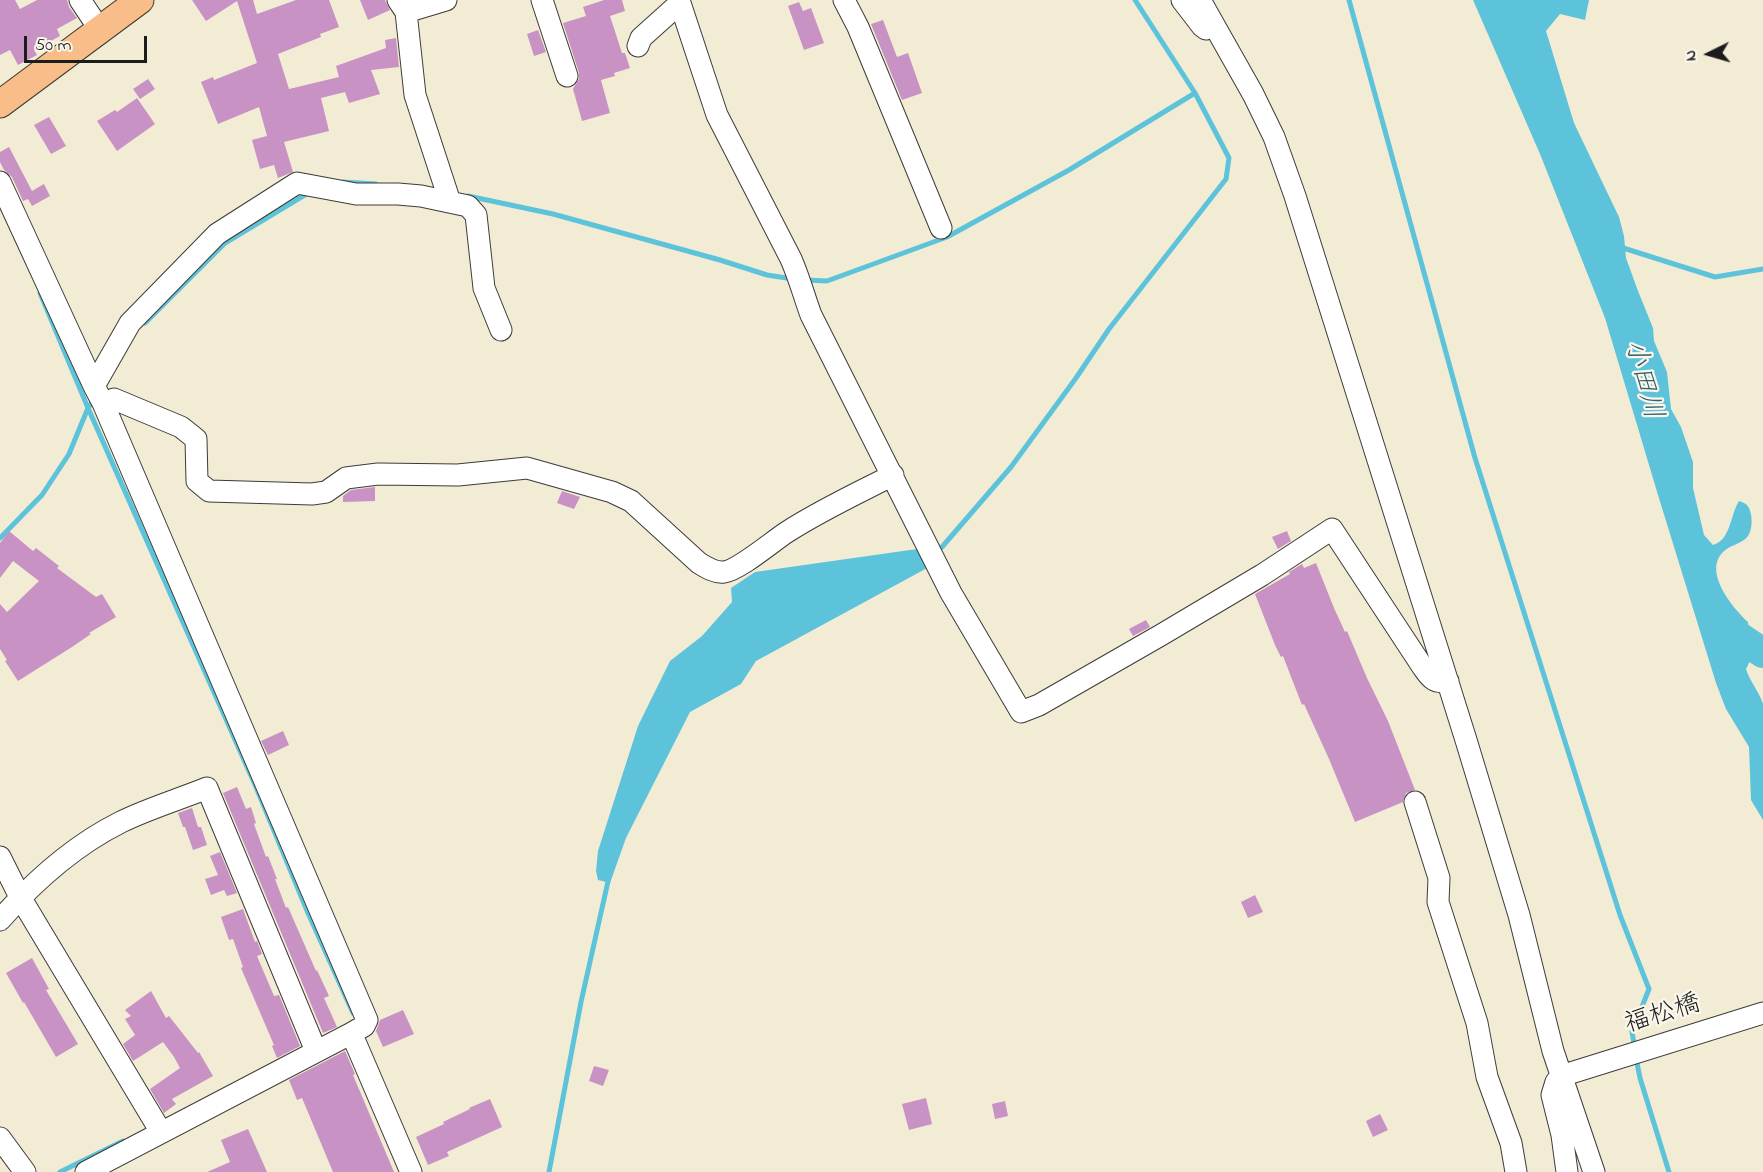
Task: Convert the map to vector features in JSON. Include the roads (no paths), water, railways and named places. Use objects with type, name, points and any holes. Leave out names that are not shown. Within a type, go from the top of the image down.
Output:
[{"type":"main road","points":[[0,104],[140,0]]},
{"type":"street","points":[[80,0],[100,30]]},
{"type":"street","points":[[446,0],[402,6],[415,95],[450,202]]},
{"type":"street","points":[[542,0],[567,76]]},
{"type":"street","points":[[844,0],[858,27],[941,228]]},
{"type":"street","points":[[1182,0],[1202,26],[1222,39]]},
{"type":"street","points":[[1200,0],[1253,94],[1274,137],[1295,196],[1570,1074],[1594,1172]]},
{"type":"street","points":[[638,46],[641,38],[680,2],[717,116],[791,259],[812,315],[951,593],[1021,712],[1039,705],[1161,635],[1262,575],[1332,529],[1422,666],[1432,679],[1439,683],[1448,681]]},
{"type":"street","points":[[0,182],[98,394],[367,1020],[356,1030],[314,1046],[86,1172]]},
{"type":"street","points":[[98,394],[130,323],[217,234],[297,183],[356,194],[421,196],[468,206],[476,215],[484,288],[501,330]]},
{"type":"street","points":[[98,394],[181,427],[196,439],[197,481],[209,491],[312,494],[326,492],[346,478],[378,474],[458,475],[527,468],[612,492],[631,501],[699,563],[710,570],[723,572],[737,566],[789,531],[893,475]]},
{"type":"street","points":[[0,920],[20,897],[63,857],[122,822],[207,788],[314,1046]]},
{"type":"street","points":[[1415,802],[1439,878],[1438,902],[1477,1023],[1487,1077],[1511,1143],[1516,1172]]},
{"type":"street","points":[[0,857],[20,897],[161,1132]]},
{"type":"street","name":"福松橋","points":[[1570,1074],[1763,1013]]},
{"type":"street","points":[[356,1030],[356,1044],[411,1172]]},
{"type":"street","points":[[1567,1172],[1562,1135],[1552,1095],[1556,1082],[1570,1074]]},
{"type":"street","points":[[0,1138],[26,1172]]},
{"type":"water","name":"小田川","points":[[1473,0],[1589,0],[1585,20],[1560,14],[1546,31],[1574,123],[1619,217],[1626,258],[1667,372],[1671,409],[1681,427],[1693,462],[1693,488],[1704,535],[1713,545],[1719,542],[1727,533],[1739,501],[1747,505],[1751,516],[1748,536],[1724,551],[1718,559],[1716,568],[1722,588],[1734,607],[1748,622],[1750,661],[1746,669],[1763,704],[1763,820],[1751,800],[1749,747],[1726,709],[1716,683],[1605,318],[1540,154]]},
{"type":"water","points":[[924,548],[929,567],[756,661],[741,684],[690,712],[626,838],[610,883],[598,880],[596,871],[598,851],[638,726],[670,661],[702,636],[732,602],[731,588],[755,572]]},
{"type":"waterway","points":[[936,550],[942,547],[1011,467],[1109,329],[1226,179],[1229,158],[1195,93],[1135,0]]},
{"type":"waterway","points":[[1349,0],[1475,458],[1620,915],[1649,989],[1632,1032],[1635,1049]]},
{"type":"waterway","points":[[805,280],[827,281],[947,237],[1069,170],[1195,93]]},
{"type":"waterway","points":[[343,182],[376,184]]},
{"type":"waterway","points":[[145,323],[225,243],[308,193]]},
{"type":"waterway","points":[[468,196],[553,214],[767,275],[793,279]]},
{"type":"waterway","points":[[1620,247],[1715,277],[1763,269]]},
{"type":"waterway","points":[[40,293],[88,408],[256,787],[308,913],[353,1013]]},
{"type":"waterway","points":[[0,538],[42,495],[69,454],[93,401]]},
{"type":"waterway","points":[[1716,621],[1763,653]]},
{"type":"waterway","points":[[549,1172],[581,1002],[609,877]]},
{"type":"waterway","points":[[1636,1058],[1669,1172]]},
{"type":"waterway","points":[[60,1172],[123,1141]]}]
